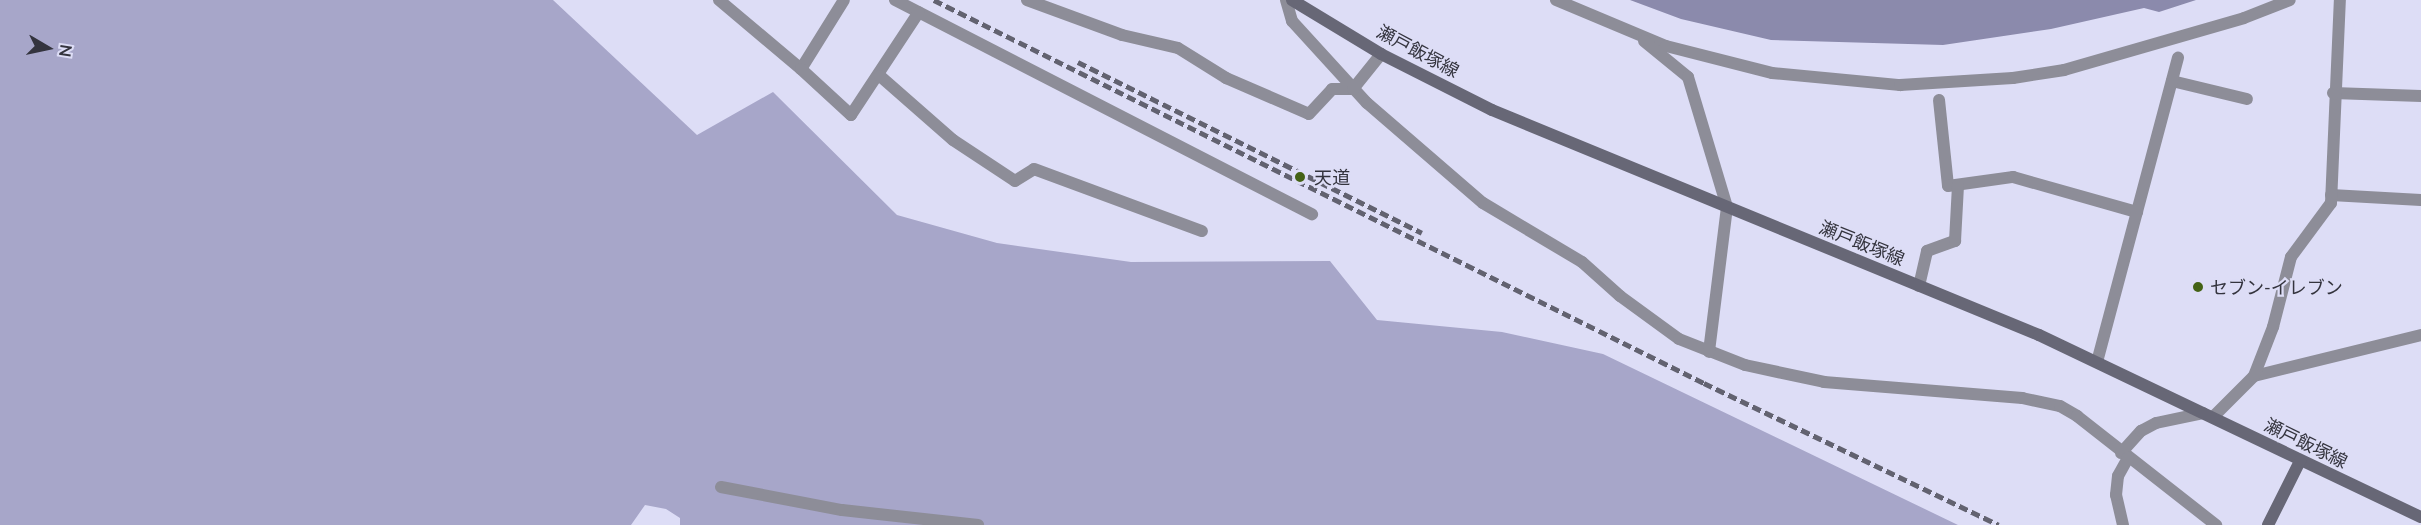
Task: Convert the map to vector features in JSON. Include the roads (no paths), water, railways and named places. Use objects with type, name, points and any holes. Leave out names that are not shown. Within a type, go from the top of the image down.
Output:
[{"type":"main road","name":"瀬戸飯塚線","points":[[1292,0],[1381,54],[1492,110],[2097,362],[2421,517]]},
{"type":"main road","points":[[2268,525],[2300,461]]},
{"type":"street","points":[[719,0],[801,69],[851,115],[880,76],[919,12]]},
{"type":"street","points":[[801,69],[844,0]]},
{"type":"street","points":[[896,0],[1312,214]]},
{"type":"street","points":[[1027,0],[1122,35],[1178,48],[1226,78],[1309,114],[1332,89],[1353,89]]},
{"type":"street","points":[[1286,0],[1292,21],[1353,89],[1483,203],[1582,262],[1661,327],[1710,352],[1824,382],[2022,398],[2060,406],[2077,416],[2124,456],[2216,525]]},
{"type":"street","points":[[1556,0],[1666,46],[1772,73],[1900,85],[2013,78],[2064,70],[2244,18],[2290,0]]},
{"type":"street","points":[[2254,376],[2273,327],[2291,257],[2331,203],[2333,93],[2340,0]]},
{"type":"street","points":[[1633,33],[1688,77],[1726,207],[1710,352]]},
{"type":"street","points":[[1353,89],[1381,54]]},
{"type":"street","points":[[2097,362],[2178,58]]},
{"type":"street","points":[[880,76],[953,140],[1015,181],[1034,169],[1202,231]]},
{"type":"street","points":[[2172,81],[2247,99]]},
{"type":"street","points":[[2333,93],[2421,96]]},
{"type":"street","points":[[1939,100],[1948,186],[2013,177],[2137,212]]},
{"type":"street","points":[[1919,286],[1927,251],[1955,241],[1958,185]]},
{"type":"street","points":[[2331,195],[2421,200]]},
{"type":"street","points":[[2123,525],[2116,495],[2118,476],[2124,456],[2141,431],[2156,423],[2208,415],[2254,376],[2421,336]]},
{"type":"street","points":[[721,487],[842,510],[978,525]]},
{"type":"railway","points":[[934,0],[1704,383],[1999,525]]},
{"type":"railway","points":[[1078,62],[1422,233]]},
{"type":"place","name":"天道","points":[[1300,177]]},
{"type":"place","name":"セブン-イレブン","points":[[2198,287]]}]
